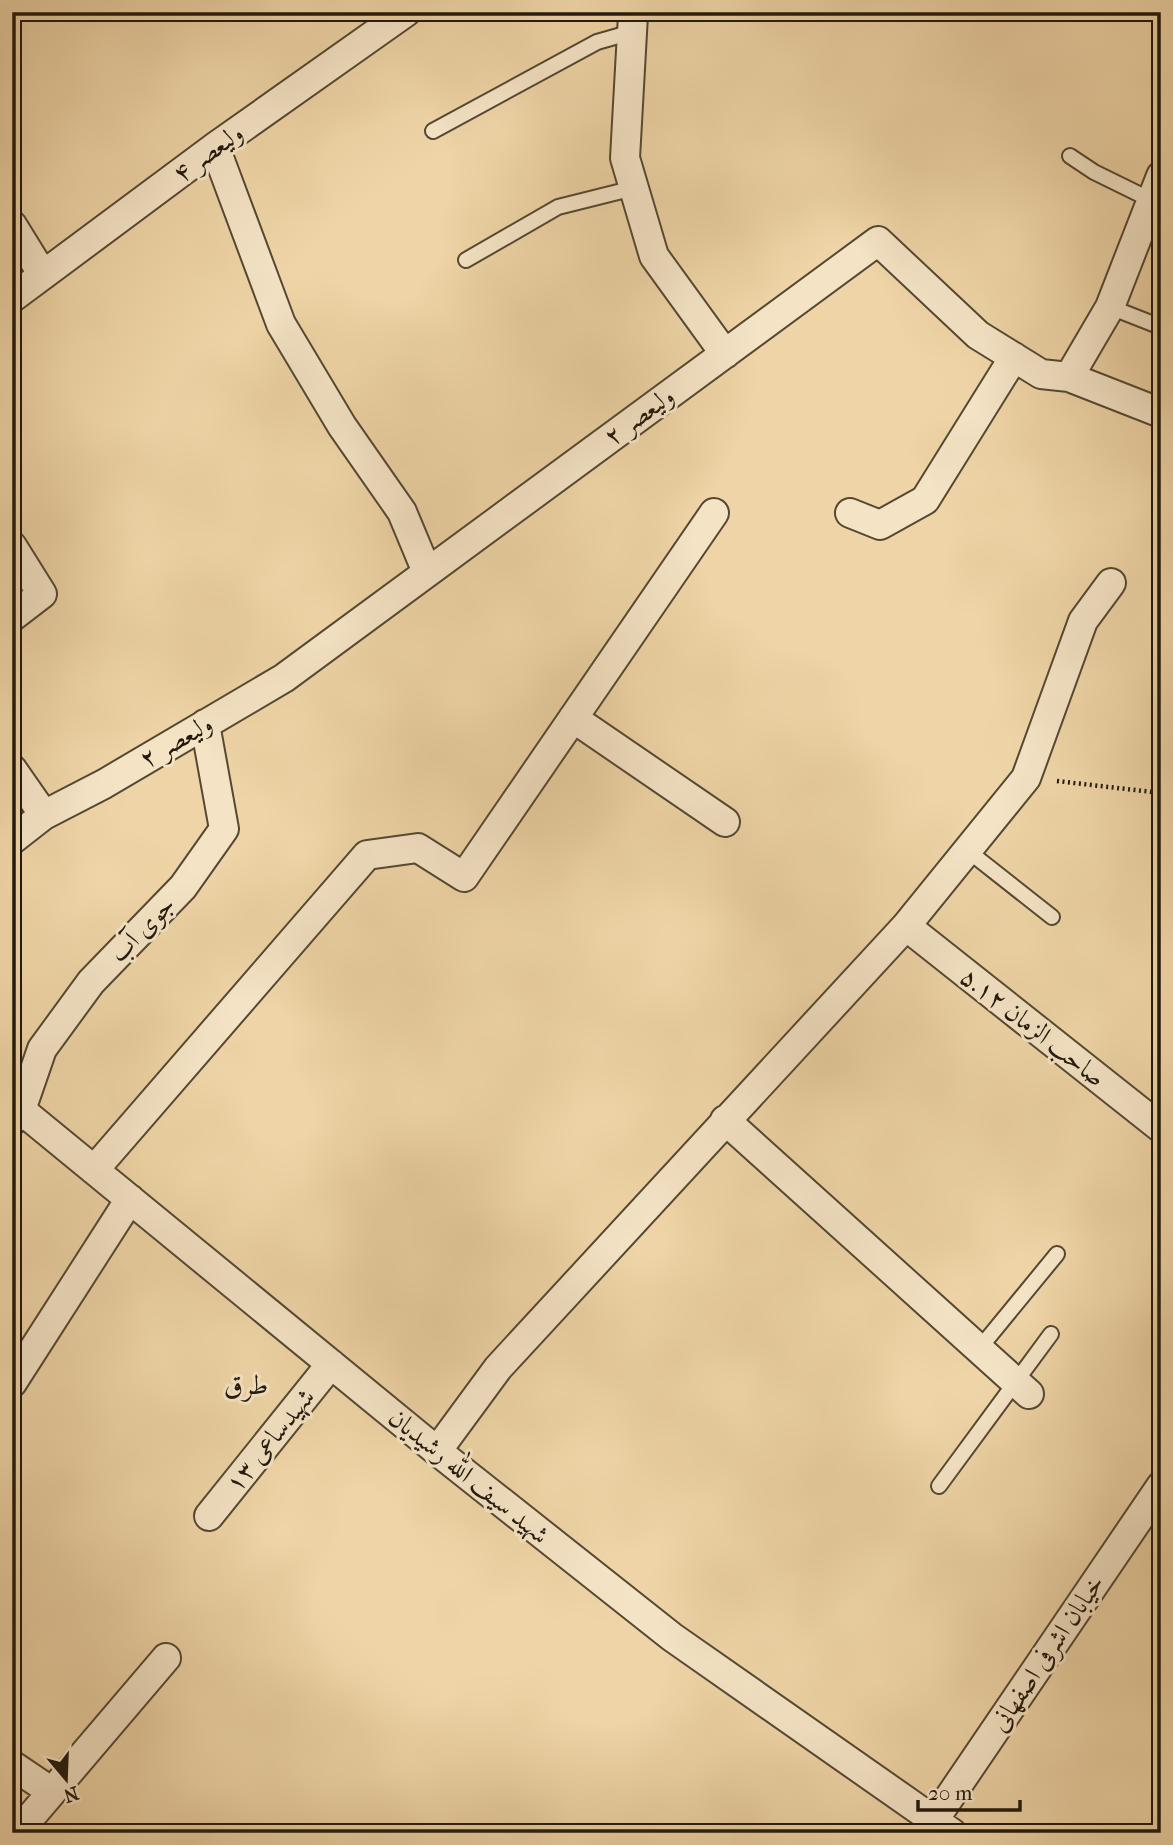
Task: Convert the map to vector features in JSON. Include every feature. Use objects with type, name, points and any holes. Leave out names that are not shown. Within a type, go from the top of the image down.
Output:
[{"type":"street","name":"ولیعصر ۴","points":[[12,298],[215,147],[406,12]]},
{"type":"street","points":[[632,22],[625,158],[654,256],[724,354]]},
{"type":"street","points":[[215,147],[281,324],[342,426],[402,512],[427,572]]},
{"type":"street","points":[[1069,377],[1110,307],[1156,188]]},
{"type":"street","points":[[12,225],[43,275]]},
{"type":"street","name":"ولیعصر ۲","points":[[12,839],[44,815],[284,678],[878,241],[978,335],[1014,358],[1041,374],[1069,377],[1161,413]]},
{"type":"street","points":[[850,513],[880,524],[925,500],[1014,358]]},
{"type":"street","points":[[94,1170],[367,855],[418,848],[464,877],[714,513]]},
{"type":"street","points":[[12,546],[42,594],[12,617]]},
{"type":"street","points":[[437,1451],[498,1368],[905,926],[1026,778],[1083,621],[1111,583]]},
{"type":"street","points":[[573,718],[725,822]]},
{"type":"street","name":"جوی آب","points":[[17,1115],[42,1048],[91,982],[183,887],[224,829],[205,724]]},
{"type":"street","points":[[12,769],[44,815]]},
{"type":"street","name":"صاحب الزمان ۵.۱۲","points":[[905,926],[1161,1128]]},
{"type":"street","name":"شهید سیف الله رشیدیان","points":[[17,1115],[94,1170],[437,1451],[672,1637],[938,1828]]},
{"type":"street","points":[[725,1120],[1023,1388]]},
{"type":"street","points":[[12,1383],[130,1199]]},
{"type":"street","name":"شهیدساعی ۱۳","points":[[209,1516],[331,1364]]},
{"type":"street","name":"خیابان اشرفی اصفهانی","points":[[938,1828],[1161,1486]]},
{"type":"street","points":[[18,1833],[166,1658]]},
{"type":"street","points":[[12,1765],[52,1792]]},
{"type":"lane","points":[[433,131],[632,22]]},
{"type":"lane","points":[[1070,156],[1094,172],[1156,188]]},
{"type":"lane","points":[[466,260],[558,207],[634,188]]},
{"type":"lane","points":[[1110,307],[1161,327]]},
{"type":"lane","points":[[967,850],[1052,918]]},
{"type":"lane","points":[[979,1349],[1057,1254]]},
{"type":"lane","points":[[939,1486],[1023,1388],[1051,1334]]},
{"type":"path","points":[[1026,778],[1161,793]]},
{"type":"district","name":"طرق","points":[[246,1384]]}]
